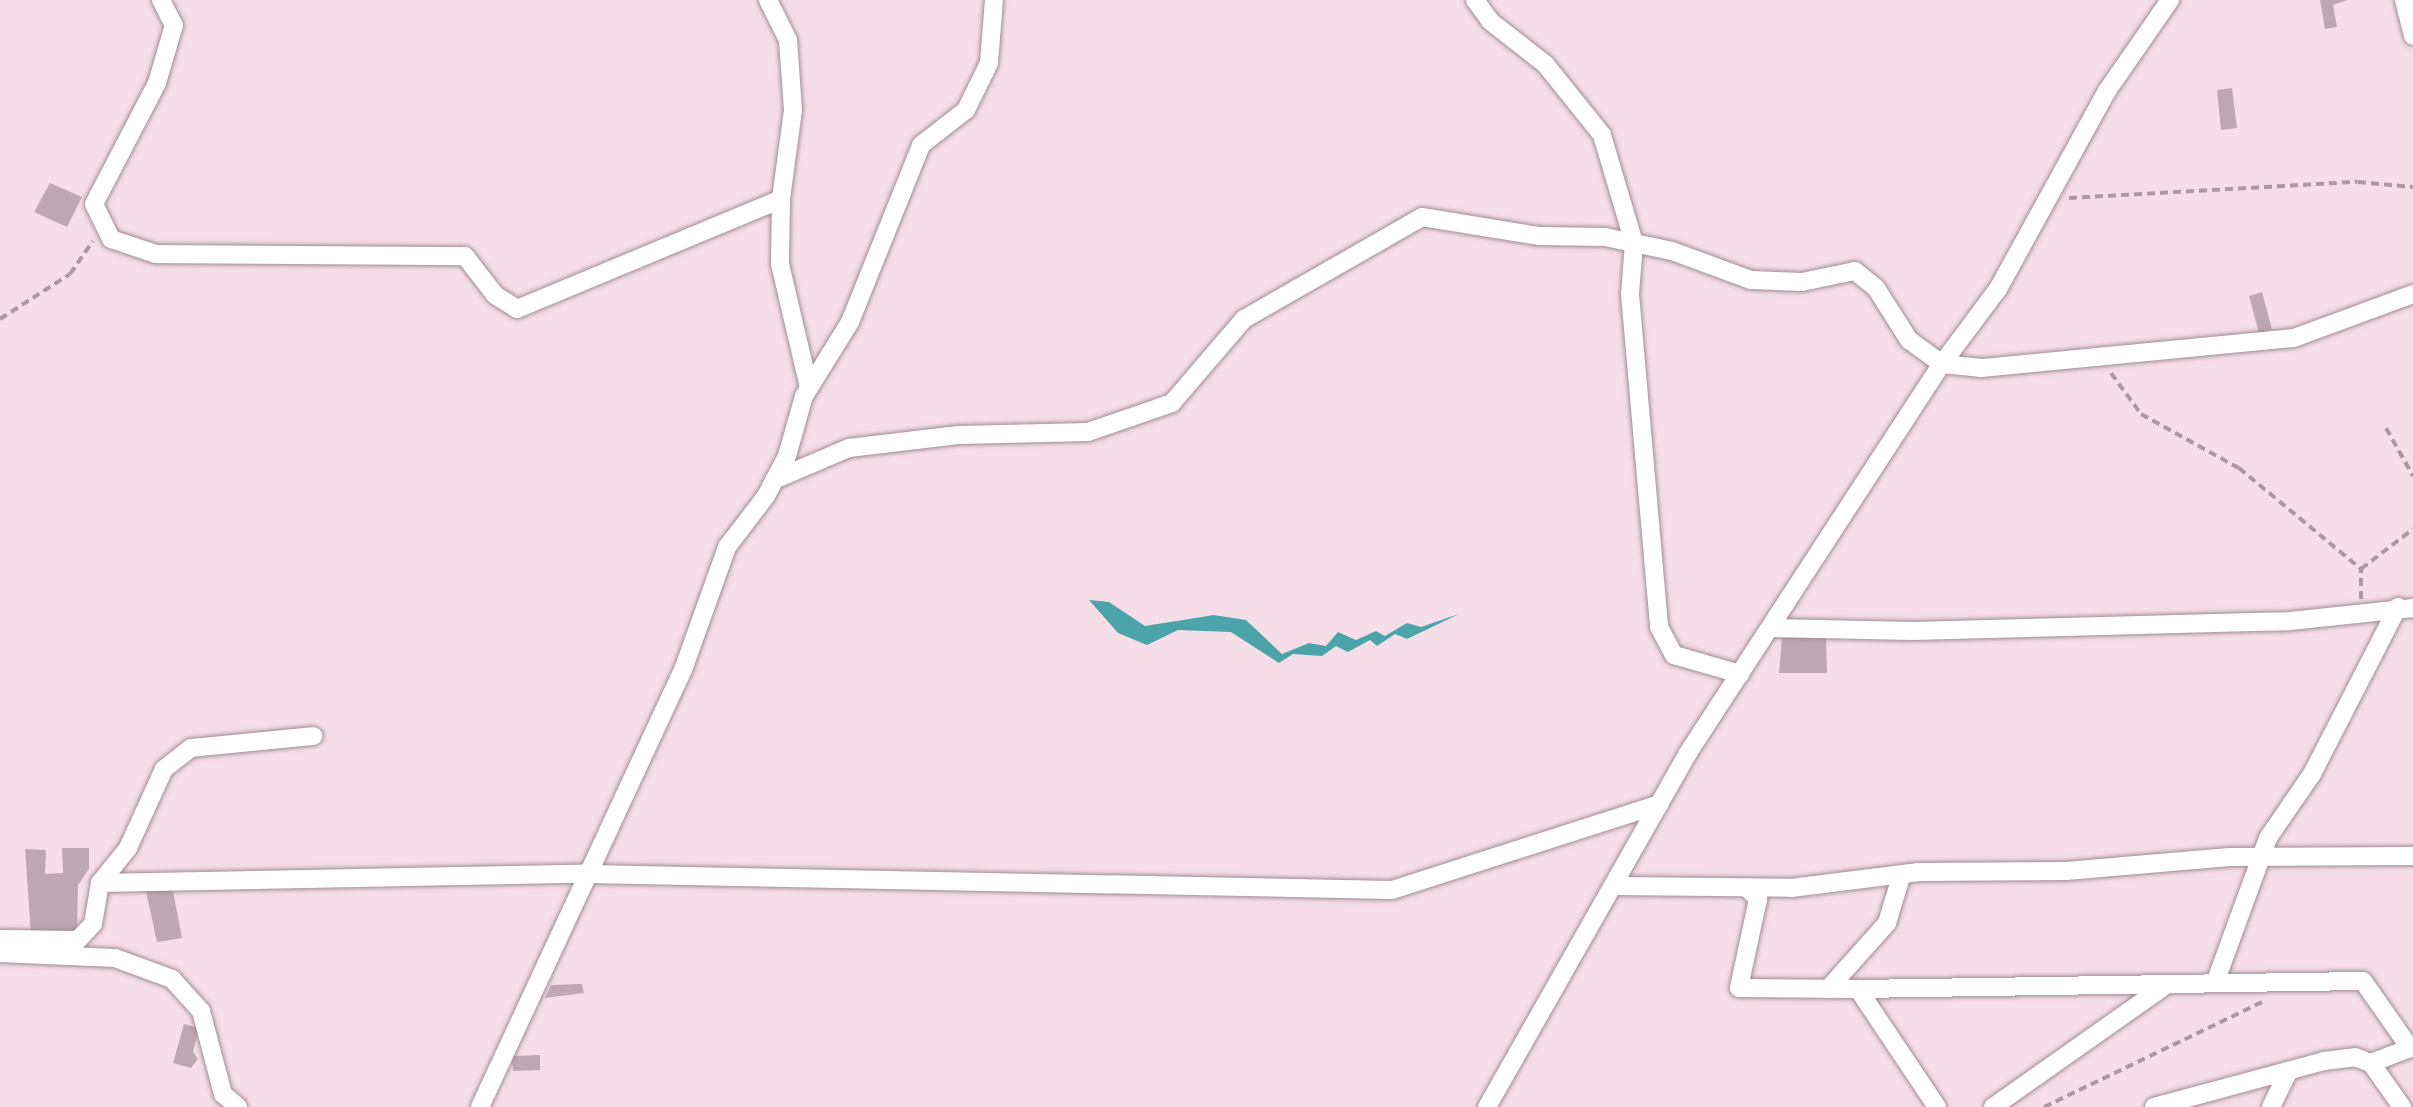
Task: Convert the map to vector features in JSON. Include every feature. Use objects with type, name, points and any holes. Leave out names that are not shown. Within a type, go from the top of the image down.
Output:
[{"type":"street","points":[[161,0],[174,25],[157,82],[94,204],[111,239],[156,254],[466,256],[496,295],[517,308],[780,199]]},
{"type":"street","points":[[768,0],[788,40],[793,110],[780,199],[780,264],[809,388]]},
{"type":"street","points":[[480,1107],[683,670],[728,547],[774,480],[809,388],[850,322],[921,145],[966,110],[989,63],[994,0]]},
{"type":"street","points":[[1475,0],[1490,21],[1545,64],[1602,135],[1634,243],[1630,294],[1659,627],[1674,655],[1740,674]]},
{"type":"street","points":[[1487,1107],[1660,804],[1740,674],[1942,364],[1998,289],[2053,196],[2107,91],[2170,0]]},
{"type":"street","points":[[2404,0],[2413,36]]},
{"type":"street","points":[[774,480],[850,448],[958,435],[1088,432],[1172,402],[1244,319],[1422,217],[1634,243],[1751,280],[1802,282],[1856,271],[1876,288],[1909,340],[1942,364],[2028,366],[2294,338],[2413,294]]},
{"type":"street","points":[[1770,628],[1912,631],[2290,621],[2363,609],[2405,608]]},
{"type":"street","points":[[2215,984],[2262,856],[2405,608]]},
{"type":"street","points":[[0,939],[78,940],[93,924],[100,882],[128,848],[164,769],[191,748],[313,736]]},
{"type":"street","points":[[100,882],[588,874],[1392,890],[1660,804]]},
{"type":"street","points":[[1614,886],[1747,888],[1902,874],[2262,856],[2413,856]]},
{"type":"street","points":[[1828,989],[1887,923],[1902,874]]},
{"type":"street","points":[[1747,888],[1758,899],[1739,988],[2363,981],[2411,1048],[2371,1063]]},
{"type":"street","points":[[0,953],[115,958],[172,979],[200,1011],[223,1094],[238,1107]]},
{"type":"street","points":[[1993,1107],[2167,984]]},
{"type":"street","points":[[1858,989],[1937,1107]]},
{"type":"street","points":[[2154,1107],[2355,1056],[2371,1063],[2402,1107]]},
{"type":"street","points":[[2270,1107],[2288,1072]]},
{"type":"path","points":[[2053,196],[2094,201],[2358,182],[2413,187]]},
{"type":"path","points":[[0,319],[70,274],[104,224]]},
{"type":"path","points":[[2099,357],[2142,414],[2239,468],[2361,569],[2363,609]]},
{"type":"path","points":[[2386,428],[2413,476]]},
{"type":"path","points":[[2361,569],[2413,530]]},
{"type":"path","points":[[2044,1107],[2269,998]]},
{"type":"water","points":[[1089,600],[1109,602],[1145,626],[1214,615],[1246,620],[1282,654],[1309,643],[1326,646],[1338,632],[1356,640],[1376,631],[1385,636],[1407,623],[1421,627],[1459,614],[1407,639],[1395,634],[1377,646],[1370,640],[1348,652],[1336,646],[1322,656],[1293,654],[1279,663],[1231,632],[1178,630],[1147,645],[1118,633]]},
{"type":"building","points":[[2320,0],[2348,0],[2333,5],[2337,27],[2325,29]]},
{"type":"building","points":[[2232,88],[2237,128],[2221,130],[2217,90]]},
{"type":"building","points":[[50,183],[82,197],[67,227],[34,212]]},
{"type":"building","points":[[2262,292],[2272,329],[2259,333],[2249,296]]},
{"type":"building","points":[[1826,636],[1827,673],[1779,673],[1782,638]]},
{"type":"building","points":[[62,848],[89,848],[89,869],[78,885],[77,931],[31,935],[25,849],[46,850],[45,874],[63,873]]},
{"type":"building","points":[[172,886],[182,938],[157,942],[146,891]]},
{"type":"building","points":[[582,984],[584,993],[545,998],[551,985]]},
{"type":"building","points":[[184,1024],[199,1028],[193,1052],[198,1059],[191,1068],[173,1063]]},
{"type":"building","points":[[540,1055],[540,1070],[513,1071],[512,1056]]}]
